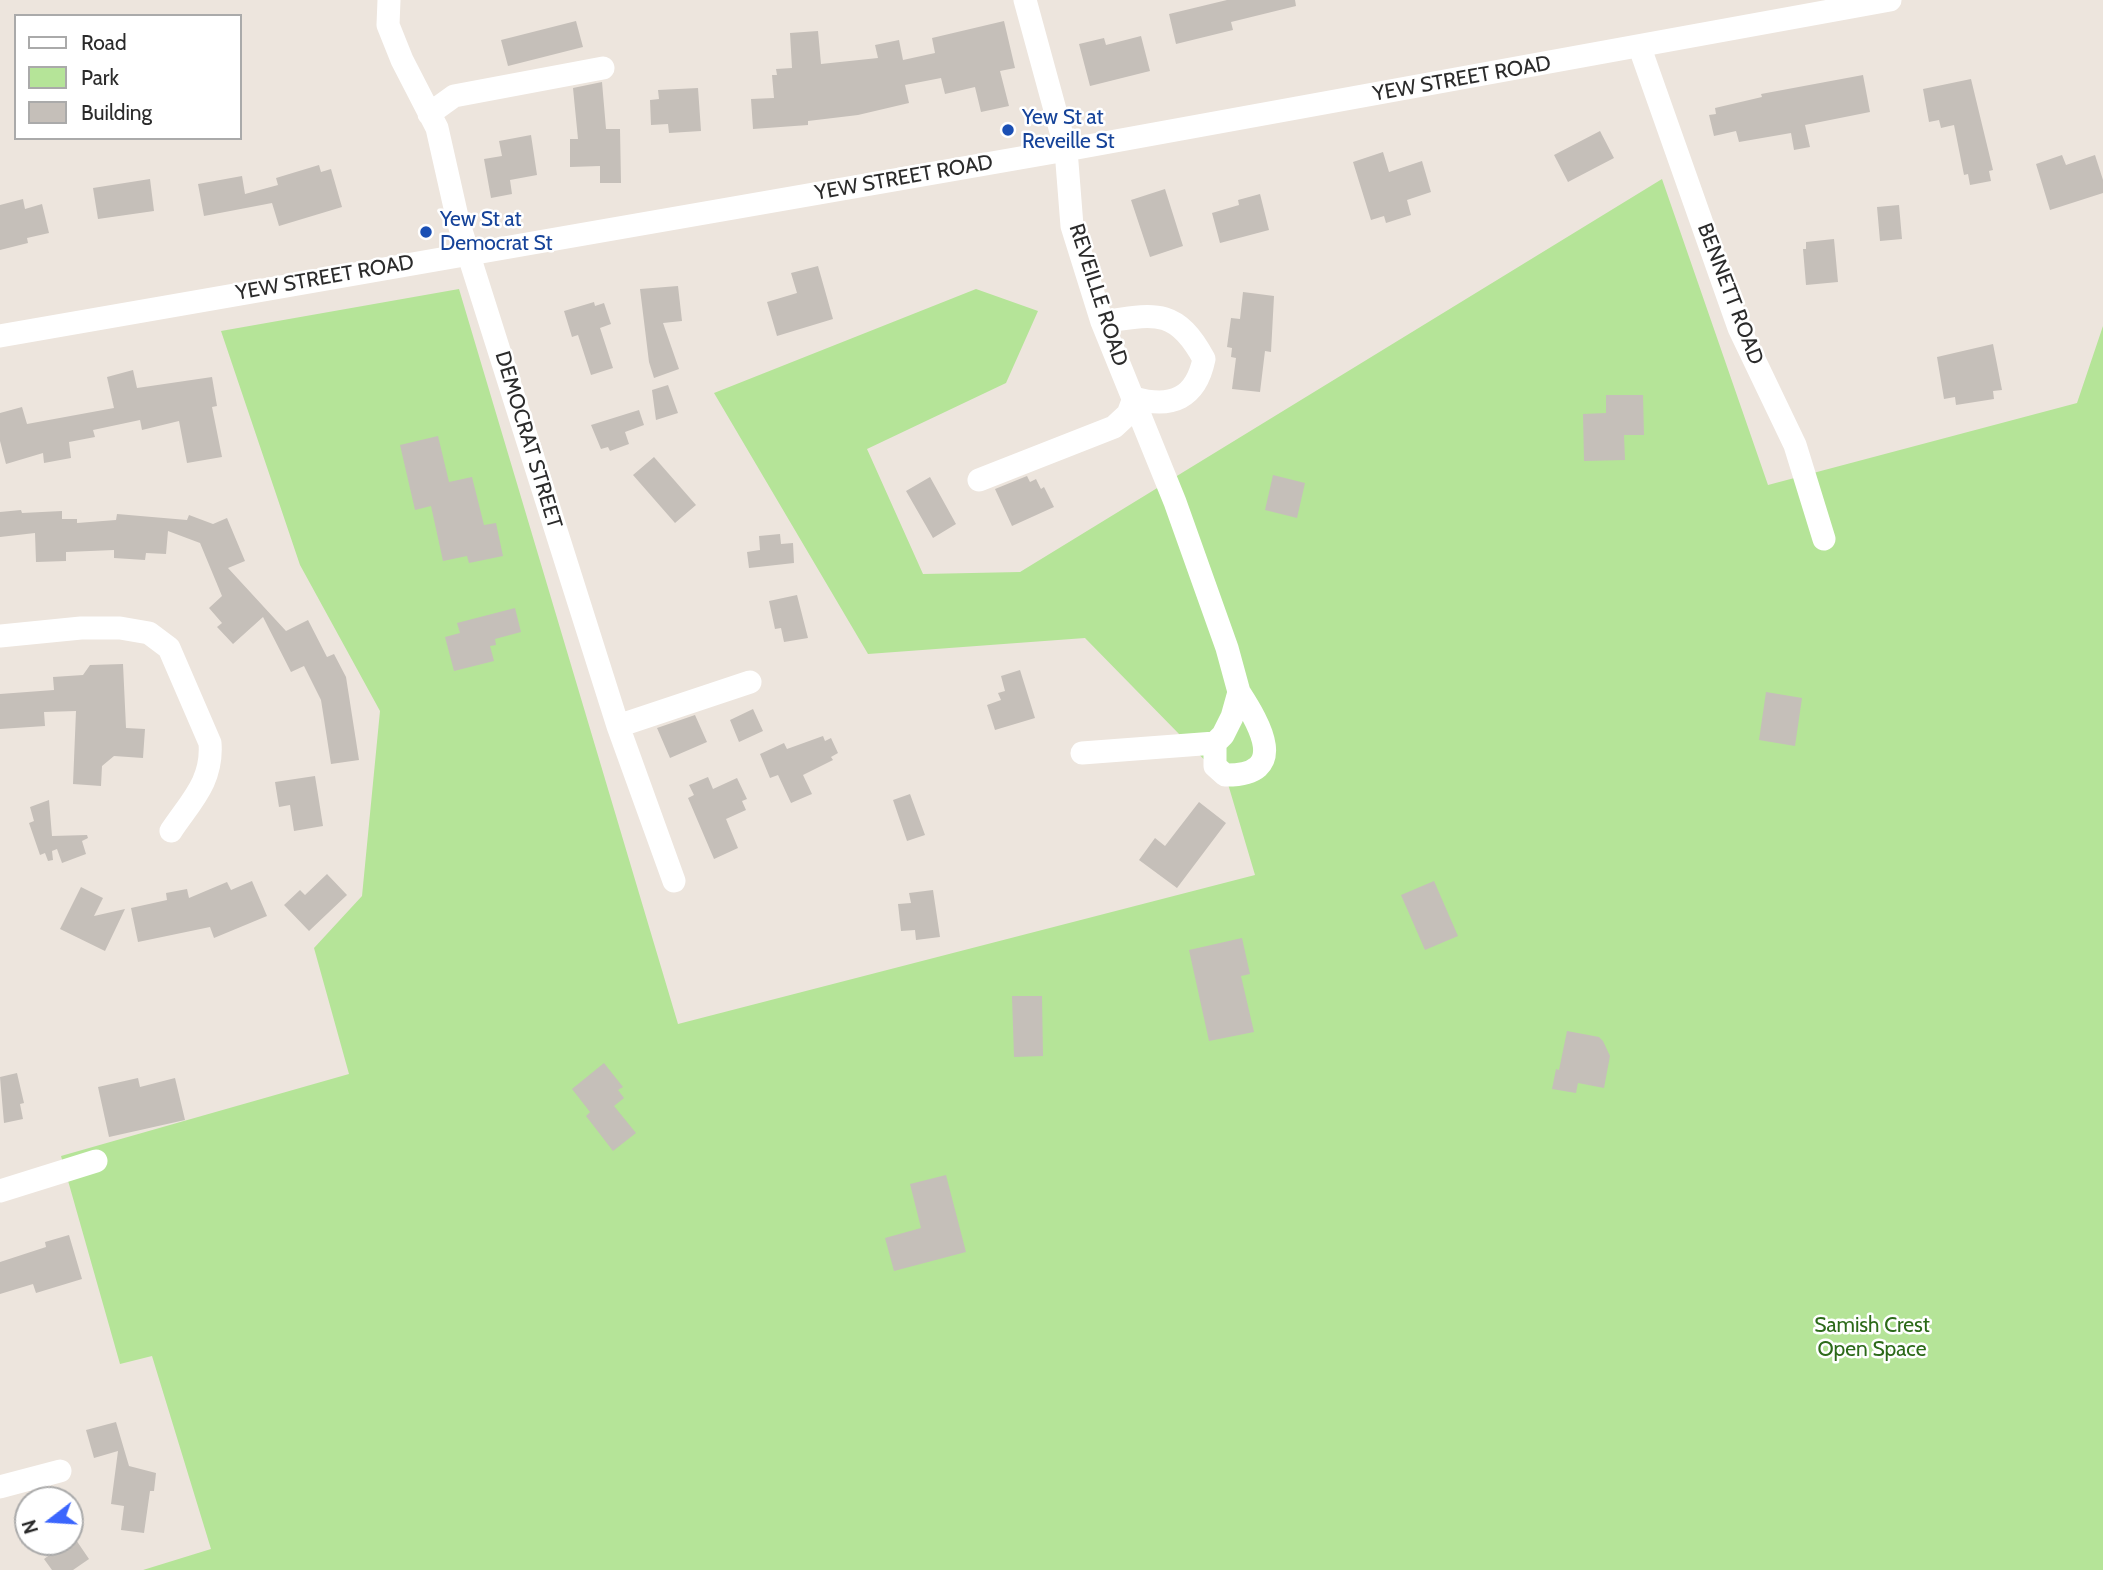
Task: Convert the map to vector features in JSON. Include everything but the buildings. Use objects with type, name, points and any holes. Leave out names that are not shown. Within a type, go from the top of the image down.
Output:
[{"type":"street","name":"DEMOCRAT STREET","points":[[389,0],[388,25],[401,60],[436,128],[458,221],[618,726],[674,881]]},
{"type":"street","name":"REVEILLE ROAD","points":[[1025,0],[1066,150],[1072,226],[1102,322],[1175,502],[1227,648],[1239,692],[1261,726],[1266,742],[1262,758],[1255,769],[1225,775],[1215,766],[1214,743]]},
{"type":"street","name":"YEW STREET ROAD","points":[[0,336],[1640,48],[1840,5],[1890,0]]},
{"type":"street","name":"BENNETT ROAD","points":[[1640,48],[1739,328],[1795,444],[1824,540]]},
{"type":"street","points":[[429,114],[454,96],[603,68]]},
{"type":"street","points":[[979,480],[1114,427],[1128,414],[1134,398],[1169,402],[1184,395],[1199,380],[1204,359],[1194,340],[1177,324],[1157,315],[1102,322]]},
{"type":"street","points":[[0,636],[39,630],[120,628],[149,634],[169,648],[210,743],[211,757],[209,773],[171,831]]},
{"type":"street","points":[[618,726],[750,682]]},
{"type":"street","points":[[1083,753],[1214,743],[1223,735],[1232,718],[1239,692]]},
{"type":"street","points":[[0,1191],[96,1161]]},
{"type":"street","points":[[0,1487],[60,1471]]},
{"type":"green space","name":"Samish Crest Open Space","points":[[1662,179],[1768,485],[2077,403],[2103,326],[2103,1570],[143,1570],[211,1549],[152,1356],[120,1364],[61,1156],[349,1074],[314,948],[362,896],[380,711],[300,565],[221,331],[459,289],[678,1024],[1255,875],[1228,784],[1085,638],[868,654],[714,393],[976,289],[1038,311],[1006,383],[867,449],[923,574],[1020,572]]},
{"type":"place","name":"Yew St at Reveille St","points":[[1008,130]]},
{"type":"place","name":"Yew St at Democrat St","points":[[426,232]]}]
